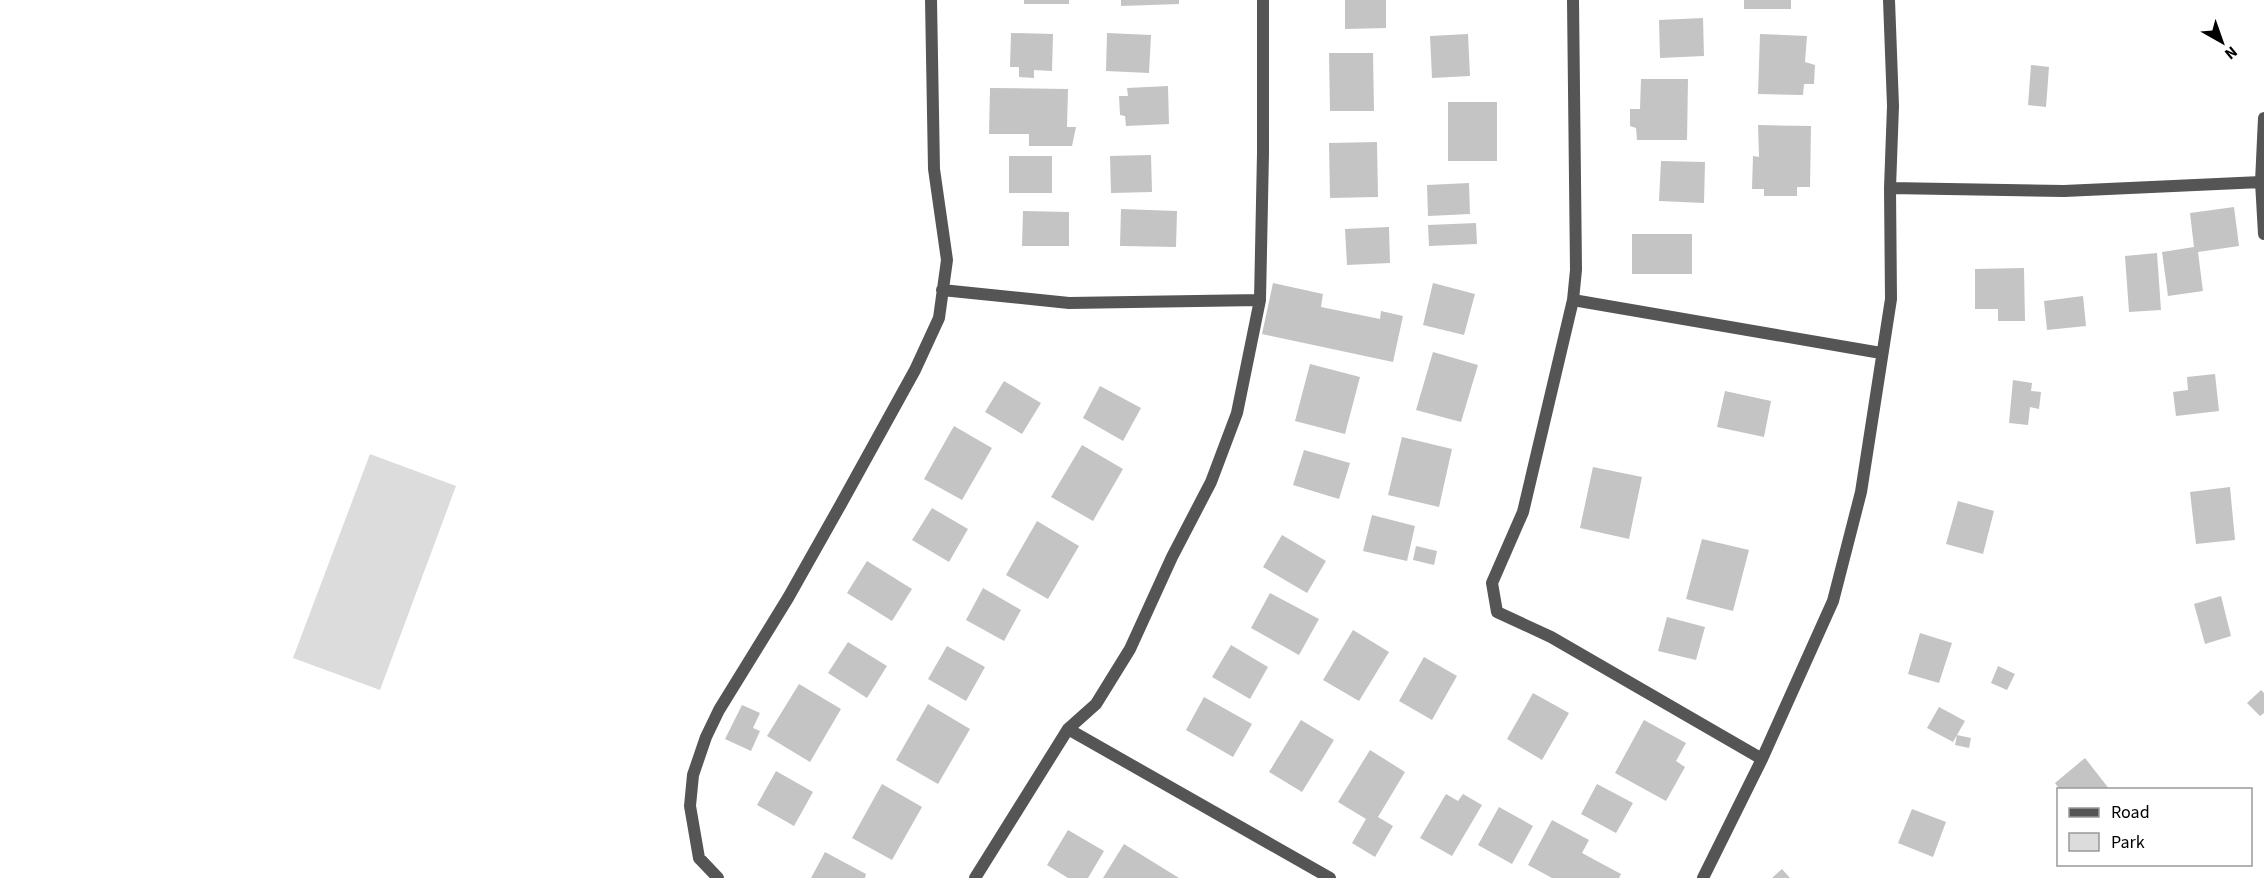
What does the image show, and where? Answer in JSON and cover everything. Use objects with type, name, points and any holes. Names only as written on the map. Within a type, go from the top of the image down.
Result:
[{"type":"street","points":[[718,878],[699,858],[690,806],[693,776],[706,737],[719,710],[788,598],[841,504],[915,370],[939,318],[947,260],[934,169],[931,0]]},
{"type":"street","points":[[975,878],[1068,729],[1096,704],[1130,649],[1172,557],[1211,482],[1237,413],[1260,300],[1263,0]]},
{"type":"street","points":[[1573,0],[1576,270],[1573,300],[1523,512],[1492,583],[1497,612],[1551,637],[1762,759]]},
{"type":"street","points":[[1703,878],[1762,759],[1833,601],[1861,492],[1881,353],[1892,299],[1890,188],[1893,106],[1889,0]]},
{"type":"street","points":[[2264,118],[2260,182],[2264,234]]},
{"type":"street","points":[[1890,188],[2064,191],[2260,182]]},
{"type":"street","points":[[942,290],[1069,303],[1260,300]]},
{"type":"street","points":[[1573,300],[1881,353]]},
{"type":"street","points":[[1068,729],[1330,878]]},
{"type":"green space","points":[[370,454],[456,486],[380,690],[293,658]]},
{"type":"building","points":[[1024,0],[1069,0],[1069,4],[1024,4]]},
{"type":"building","points":[[1121,0],[1179,0],[1179,4],[1121,6]]},
{"type":"building","points":[[1345,0],[1386,0],[1386,28],[1345,29]]},
{"type":"building","points":[[1744,0],[1791,0],[1791,9],[1744,9]]},
{"type":"building","points":[[1703,18],[1704,56],[1660,58],[1659,20]]},
{"type":"building","points":[[1011,33],[1053,34],[1052,71],[1034,70],[1034,78],[1019,77],[1019,67],[1010,67]]},
{"type":"building","points":[[1107,33],[1151,35],[1149,73],[1106,71]]},
{"type":"building","points":[[1468,34],[1470,76],[1432,78],[1430,36]]},
{"type":"building","points":[[1760,34],[1807,36],[1805,62],[1815,65],[1814,84],[1804,84],[1803,95],[1758,94]]},
{"type":"building","points":[[1329,53],[1373,53],[1374,111],[1330,111]]},
{"type":"building","points":[[2031,65],[2049,67],[2046,107],[2028,105]]},
{"type":"building","points":[[1641,79],[1688,79],[1687,140],[1637,140],[1636,128],[1630,126],[1630,109],[1640,109]]},
{"type":"building","points":[[1168,86],[1169,124],[1126,126],[1125,116],[1120,115],[1119,96],[1128,96],[1127,88]]},
{"type":"building","points":[[990,88],[1068,89],[1067,127],[1076,127],[1072,146],[1029,146],[1029,134],[989,134]]},
{"type":"building","points":[[1448,102],[1497,102],[1497,161],[1448,161]]},
{"type":"building","points":[[1758,125],[1811,126],[1810,187],[1797,187],[1797,196],[1764,196],[1764,189],[1752,189],[1753,156],[1759,157]]},
{"type":"building","points":[[1377,142],[1378,197],[1330,198],[1329,143]]},
{"type":"building","points":[[1151,155],[1152,192],[1111,193],[1110,156]]},
{"type":"building","points":[[1009,156],[1052,156],[1052,193],[1009,193]]},
{"type":"building","points":[[1661,161],[1705,162],[1704,203],[1659,201]]},
{"type":"building","points":[[1469,183],[1470,214],[1428,216],[1427,185]]},
{"type":"building","points":[[2234,207],[2239,246],[2198,252],[2203,291],[2168,296],[2162,252],[2194,247],[2190,213]]},
{"type":"building","points":[[1121,209],[1177,211],[1176,247],[1120,246]]},
{"type":"building","points":[[1023,211],[1069,212],[1069,246],[1022,246]]},
{"type":"building","points":[[1476,223],[1477,244],[1429,246],[1428,225]]},
{"type":"building","points":[[1389,227],[1390,263],[1347,265],[1345,229]]},
{"type":"building","points":[[1632,234],[1692,234],[1692,274],[1632,274]]},
{"type":"building","points":[[2157,253],[2161,310],[2129,312],[2125,256]]},
{"type":"building","points":[[2024,268],[2025,321],[1998,321],[1998,309],[1975,309],[1975,269]]},
{"type":"building","points":[[1273,283],[1323,294],[1321,307],[1380,319],[1381,311],[1403,316],[1393,362],[1262,334]]},
{"type":"building","points":[[1433,283],[1475,294],[1464,335],[1423,325]]},
{"type":"building","points":[[2083,296],[2086,326],[2047,330],[2044,301]]},
{"type":"building","points":[[1433,352],[1478,365],[1461,422],[1416,410]]},
{"type":"building","points":[[1310,364],[1360,377],[1345,434],[1295,421]]},
{"type":"building","points":[[2215,374],[2219,411],[2176,416],[2173,392],[2188,390],[2187,377]]},
{"type":"building","points":[[2013,380],[2032,383],[2031,391],[2041,392],[2039,409],[2030,407],[2028,425],[2009,423]]},
{"type":"building","points":[[1004,381],[1041,403],[1022,434],[985,412]]},
{"type":"building","points":[[1100,386],[1141,408],[1123,441],[1083,418]]},
{"type":"building","points":[[1725,391],[1771,401],[1764,437],[1717,427]]},
{"type":"building","points":[[954,426],[992,448],[962,500],[924,479]]},
{"type":"building","points":[[1402,437],[1452,449],[1439,507],[1388,495]]},
{"type":"building","points":[[1082,445],[1123,469],[1093,521],[1051,497]]},
{"type":"building","points":[[1304,450],[1350,463],[1339,499],[1293,485]]},
{"type":"building","points":[[1593,467],[1642,477],[1629,539],[1580,528]]},
{"type":"building","points":[[2230,487],[2235,540],[2196,544],[2190,492]]},
{"type":"building","points":[[1958,501],[1994,511],[1983,554],[1946,544]]},
{"type":"building","points":[[932,508],[968,529],[949,562],[912,540]]},
{"type":"building","points":[[1372,515],[1415,526],[1407,561],[1363,551]]},
{"type":"building","points":[[1037,521],[1079,546],[1048,599],[1006,575]]},
{"type":"building","points":[[1282,535],[1326,561],[1307,593],[1263,567]]},
{"type":"building","points":[[1702,539],[1749,550],[1733,611],[1686,599]]},
{"type":"building","points":[[1416,546],[1437,551],[1434,565],[1413,560]]},
{"type":"building","points":[[867,561],[912,589],[892,621],[847,593]]},
{"type":"building","points":[[983,588],[1021,610],[1004,641],[966,620]]},
{"type":"building","points":[[1270,593],[1319,619],[1299,655],[1251,628]]},
{"type":"building","points":[[2221,596],[2231,636],[2205,644],[2194,604]]},
{"type":"building","points":[[1667,617],[1705,627],[1696,660],[1658,651]]},
{"type":"building","points":[[1353,630],[1389,652],[1359,701],[1323,680]]},
{"type":"building","points":[[1920,633],[1952,643],[1939,683],[1908,674]]},
{"type":"building","points":[[848,642],[887,666],[867,698],[828,673]]},
{"type":"building","points":[[1231,645],[1268,667],[1250,699],[1212,677]]},
{"type":"building","points":[[947,646],[985,667],[966,701],[928,679]]},
{"type":"building","points":[[1424,657],[1457,676],[1432,720],[1399,701]]},
{"type":"building","points":[[1998,666],[2015,674],[2007,690],[1991,683]]},
{"type":"building","points":[[799,684],[841,709],[810,762],[767,736]]},
{"type":"building","points":[[2261,690],[2264,693],[2264,713],[2260,716],[2247,703]]},
{"type":"building","points":[[1533,693],[1569,713],[1542,760],[1507,739]]},
{"type":"building","points":[[1204,697],[1252,724],[1233,757],[1186,730]]},
{"type":"building","points":[[928,704],[970,729],[938,784],[896,760]]},
{"type":"building","points":[[742,705],[760,713],[753,728],[760,731],[751,751],[725,739]]},
{"type":"building","points":[[1939,707],[1965,721],[1953,742],[1927,728]]},
{"type":"building","points":[[1301,720],[1334,740],[1302,792],[1269,772]]},
{"type":"building","points":[[1644,720],[1686,743],[1676,761],[1685,767],[1666,801],[1615,773]]},
{"type":"building","points":[[1957,735],[1971,738],[1969,748],[1955,745]]},
{"type":"building","points":[[1370,750],[1405,772],[1378,817],[1393,826],[1375,857],[1352,843],[1366,819],[1338,802]]},
{"type":"building","points":[[2085,758],[2108,788],[2059,788],[2055,783]]},
{"type":"building","points":[[776,771],[813,792],[794,826],[757,805]]},
{"type":"building","points":[[882,784],[922,807],[892,860],[852,838]]},
{"type":"building","points":[[1597,784],[1633,803],[1616,833],[1581,814]]},
{"type":"building","points":[[1446,794],[1458,801],[1463,794],[1482,805],[1452,856],[1420,838]]},
{"type":"building","points":[[1499,807],[1533,826],[1512,864],[1478,845]]},
{"type":"building","points":[[1912,809],[1946,822],[1933,857],[1898,843]]},
{"type":"building","points":[[1552,820],[1589,840],[1582,853],[1621,874],[1619,878],[1552,878],[1528,865]]},
{"type":"building","points":[[1068,830],[1104,851],[1088,878],[1068,878],[1047,865]]},
{"type":"building","points":[[1124,844],[1179,878],[1103,878]]},
{"type":"building","points":[[825,852],[866,874],[865,878],[811,878]]},
{"type":"building","points":[[1782,869],[1790,878],[1772,878]]}]
